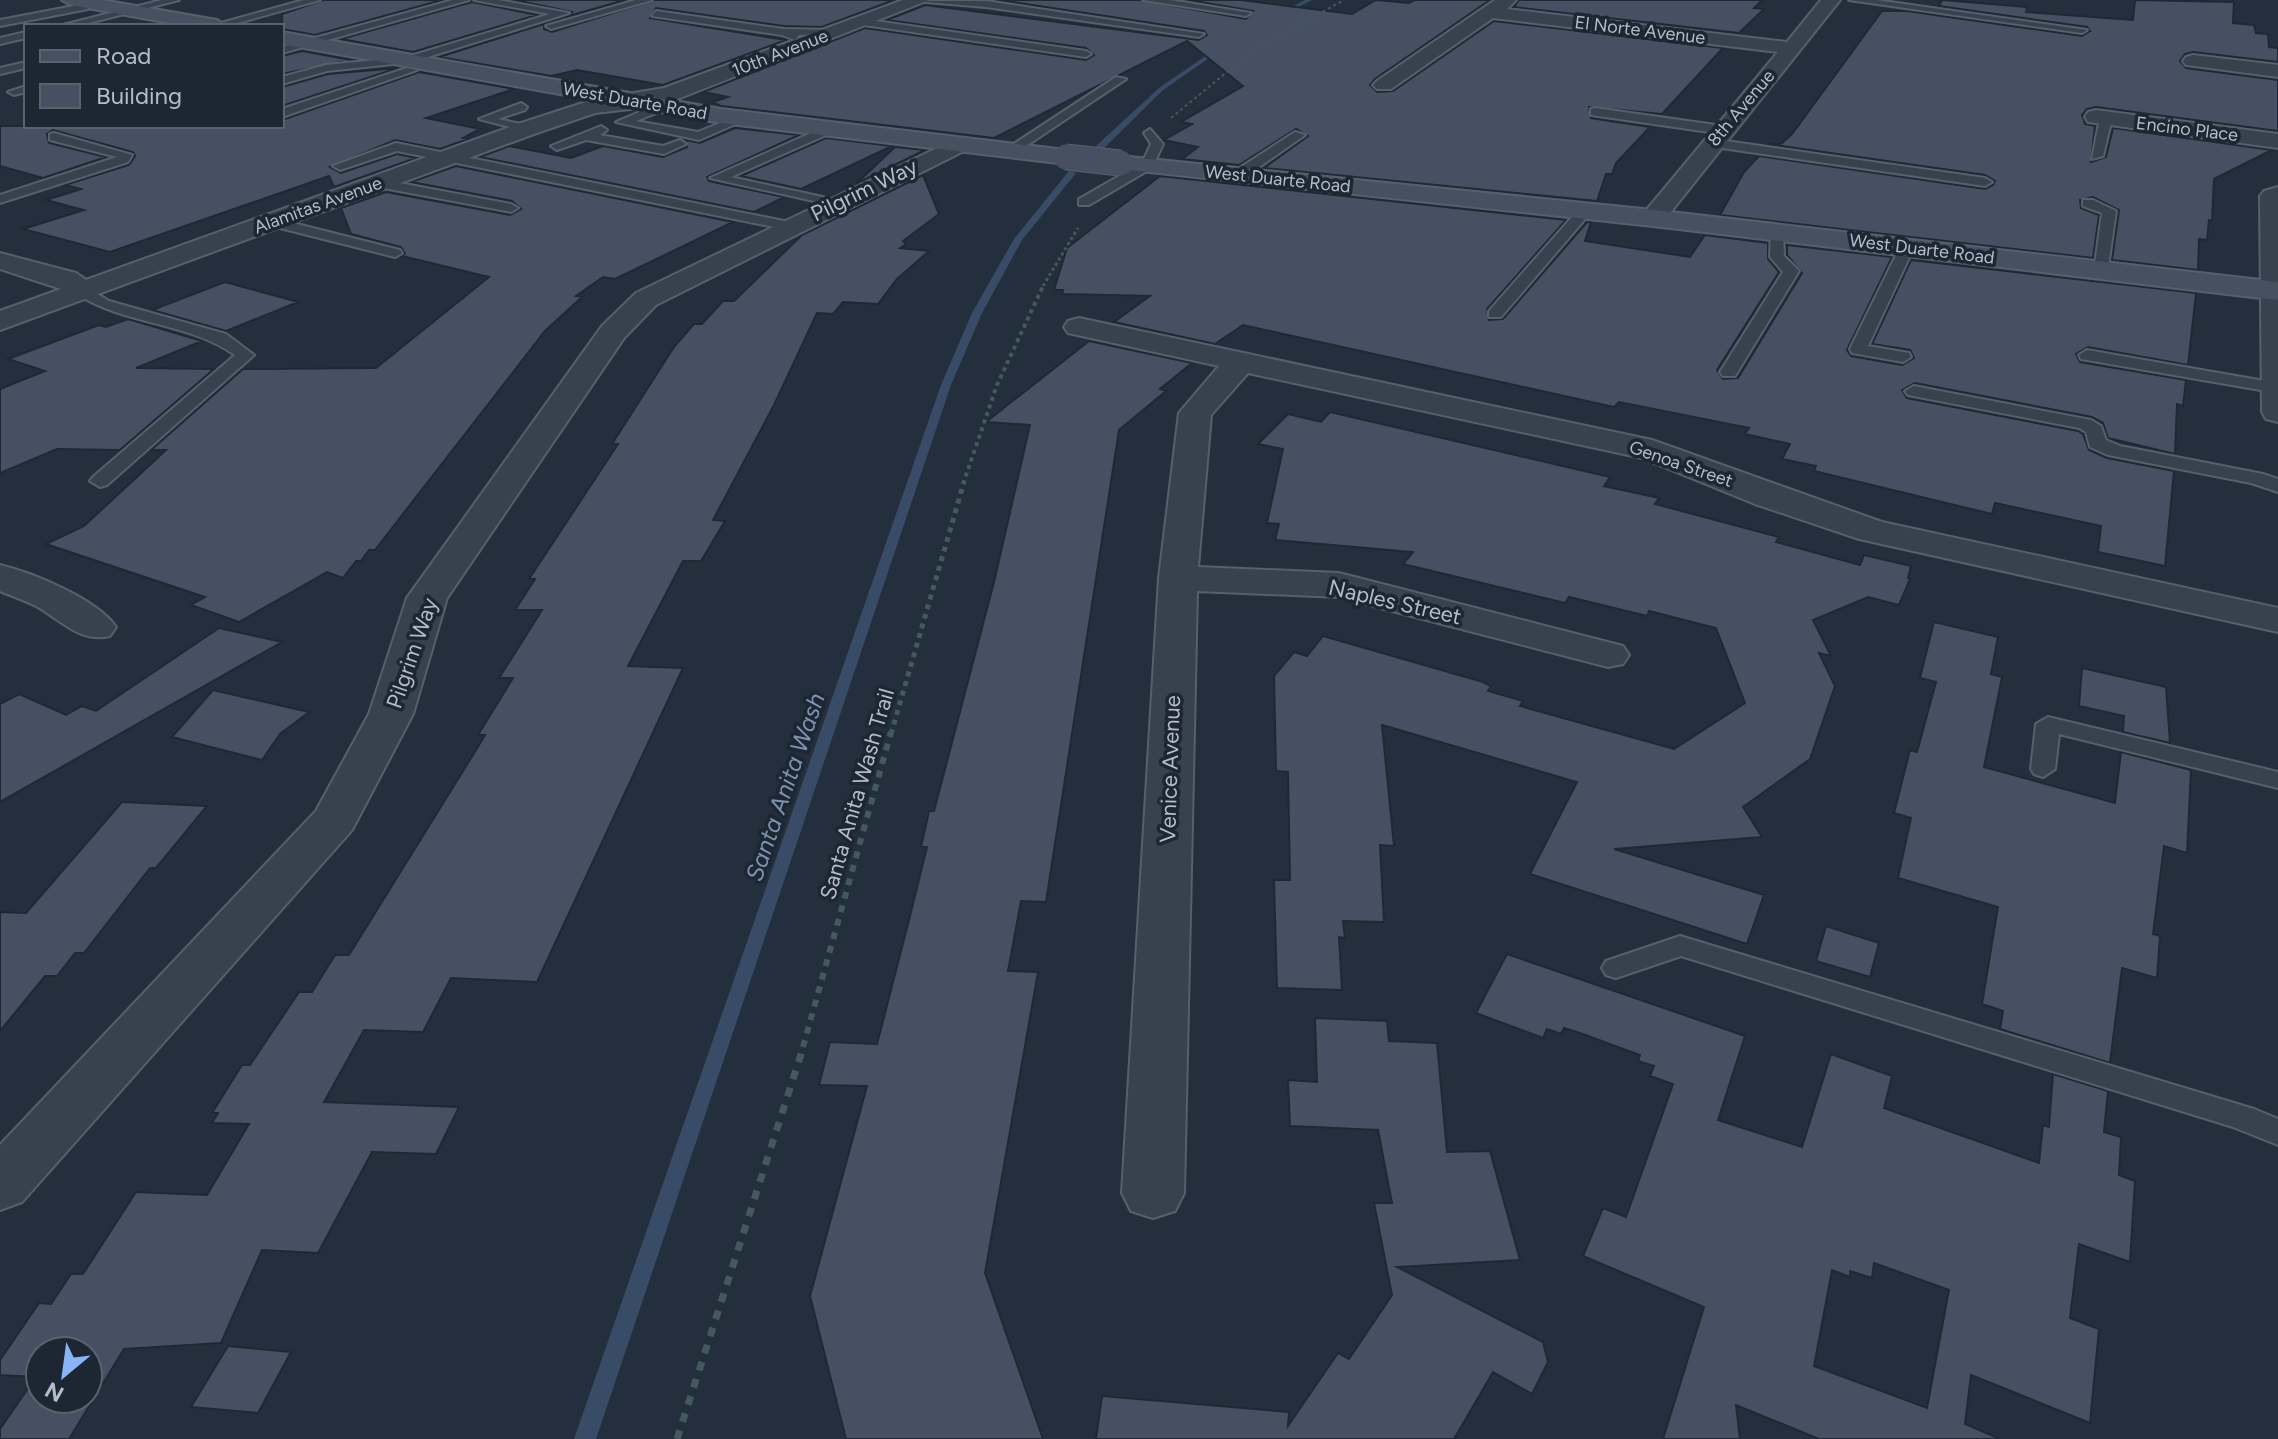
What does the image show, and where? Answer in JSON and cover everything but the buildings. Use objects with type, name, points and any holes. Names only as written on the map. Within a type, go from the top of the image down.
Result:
[{"type":"main road","points":[[71,0],[185,23],[215,22]]},
{"type":"main road","name":"West Duarte Road","points":[[284,38],[741,119],[1009,151],[1653,218],[2276,290]]},
{"type":"street","points":[[1384,85],[1507,0]]},
{"type":"street","name":"8th Avenue","points":[[1653,218],[1831,0]]},
{"type":"street","name":"10th Avenue","points":[[651,104],[832,33],[860,12],[913,3]]},
{"type":"street","name":"El Norte Avenue","points":[[1489,12],[1790,48]]},
{"type":"street","points":[[2193,61],[2278,71]]},
{"type":"street","name":"Alamitas Avenue","points":[[0,321],[448,157],[524,118],[553,120],[592,107],[651,104]]},
{"type":"street","name":"Encino Place","points":[[2101,118],[2278,141]]},
{"type":"street","name":"Pilgrim Way","points":[[0,1185],[335,819],[391,714],[427,598],[613,332],[646,299],[958,145]]},
{"type":"street","points":[[2277,400],[2273,196],[2278,194]]},
{"type":"street","points":[[0,261],[66,279],[82,291]]},
{"type":"street","name":"Genoa Street","points":[[1079,327],[1652,450],[1768,496],[1872,531],[2278,620]]},
{"type":"street","name":"Venice Avenue","points":[[1153,1193],[1178,578],[1195,413],[1240,362]]},
{"type":"street","points":[[0,577],[48,597],[96,627]]},
{"type":"street","name":"Naples Street","points":[[1178,578],[1339,585],[1608,655]]},
{"type":"lane","points":[[72,24],[174,0]]},
{"type":"lane","points":[[215,22],[315,0]]},
{"type":"lane","points":[[284,49],[464,0]]},
{"type":"lane","points":[[284,112],[564,13],[486,0]]},
{"type":"lane","points":[[540,9],[572,0]]},
{"type":"lane","points":[[284,80],[326,68],[419,62],[647,0]]},
{"type":"lane","points":[[1148,0],[1246,13]]},
{"type":"lane","points":[[1854,0],[2082,30]]},
{"type":"lane","points":[[913,3],[986,4],[1199,34]]},
{"type":"lane","points":[[0,23],[95,4]]},
{"type":"lane","points":[[860,12],[1086,54]]},
{"type":"lane","points":[[0,14],[23,19]]},
{"type":"lane","points":[[656,14],[784,32],[832,33]]},
{"type":"lane","points":[[784,32],[810,41]]},
{"type":"lane","points":[[0,41],[24,35]]},
{"type":"lane","points":[[326,68],[332,61],[354,52]]},
{"type":"lane","points":[[0,71],[24,65]]},
{"type":"lane","points":[[1009,151],[1120,79]]},
{"type":"lane","points":[[557,146],[622,122],[651,104]]},
{"type":"lane","points":[[1583,124],[1599,109],[1718,136],[1985,182]]},
{"type":"lane","points":[[2097,156],[2101,118]]},
{"type":"lane","points":[[664,150],[741,119]]},
{"type":"lane","points":[[553,120],[680,144]]},
{"type":"lane","points":[[622,122],[699,136]]},
{"type":"lane","points":[[829,129],[717,178],[836,204]]},
{"type":"lane","points":[[1084,202],[1147,165],[1157,144],[1150,133]]},
{"type":"lane","points":[[1240,174],[1299,135]]},
{"type":"lane","points":[[586,136],[675,154],[650,164]]},
{"type":"lane","points":[[0,199],[123,159],[126,155],[54,137]]},
{"type":"lane","points":[[340,166],[392,147],[789,226]]},
{"type":"lane","points":[[378,183],[511,208]]},
{"type":"lane","points":[[2088,203],[2109,211],[2102,271]]},
{"type":"lane","points":[[1495,314],[1585,211]]},
{"type":"lane","points":[[273,222],[395,253]]},
{"type":"lane","points":[[1729,372],[1791,271],[1777,257],[1776,232]]},
{"type":"lane","points":[[1903,357],[1858,349],[1907,247]]},
{"type":"lane","points":[[82,291],[103,304],[220,337],[246,355],[100,481]]},
{"type":"lane","points":[[2087,355],[2277,400]]},
{"type":"lane","points":[[1914,391],[2085,424],[2095,430],[2097,443],[2103,447],[2256,478],[2278,486]]},
{"type":"lane","points":[[2043,769],[2048,724],[2278,780]]},
{"type":"lane","points":[[1616,968],[1680,946],[2243,1118],[2278,1132]]},
{"type":"path","points":[[1150,133],[1160,130],[1196,94],[1255,49],[1344,0]]},
{"type":"path","name":"Santa Anita Wash Trail","points":[[677,1439],[786,1109],[949,525],[997,385],[1044,284],[1087,210],[1084,202]]},
{"type":"waterway","name":"Santa Anita Wash","points":[[1279,15],[1309,0]]},
{"type":"waterway","name":"Santa Anita Wash","points":[[1099,148],[1161,89],[1222,47]]},
{"type":"waterway","name":"Santa Anita Wash","points":[[585,1439],[946,385],[977,313],[1018,239],[1072,173]]}]
